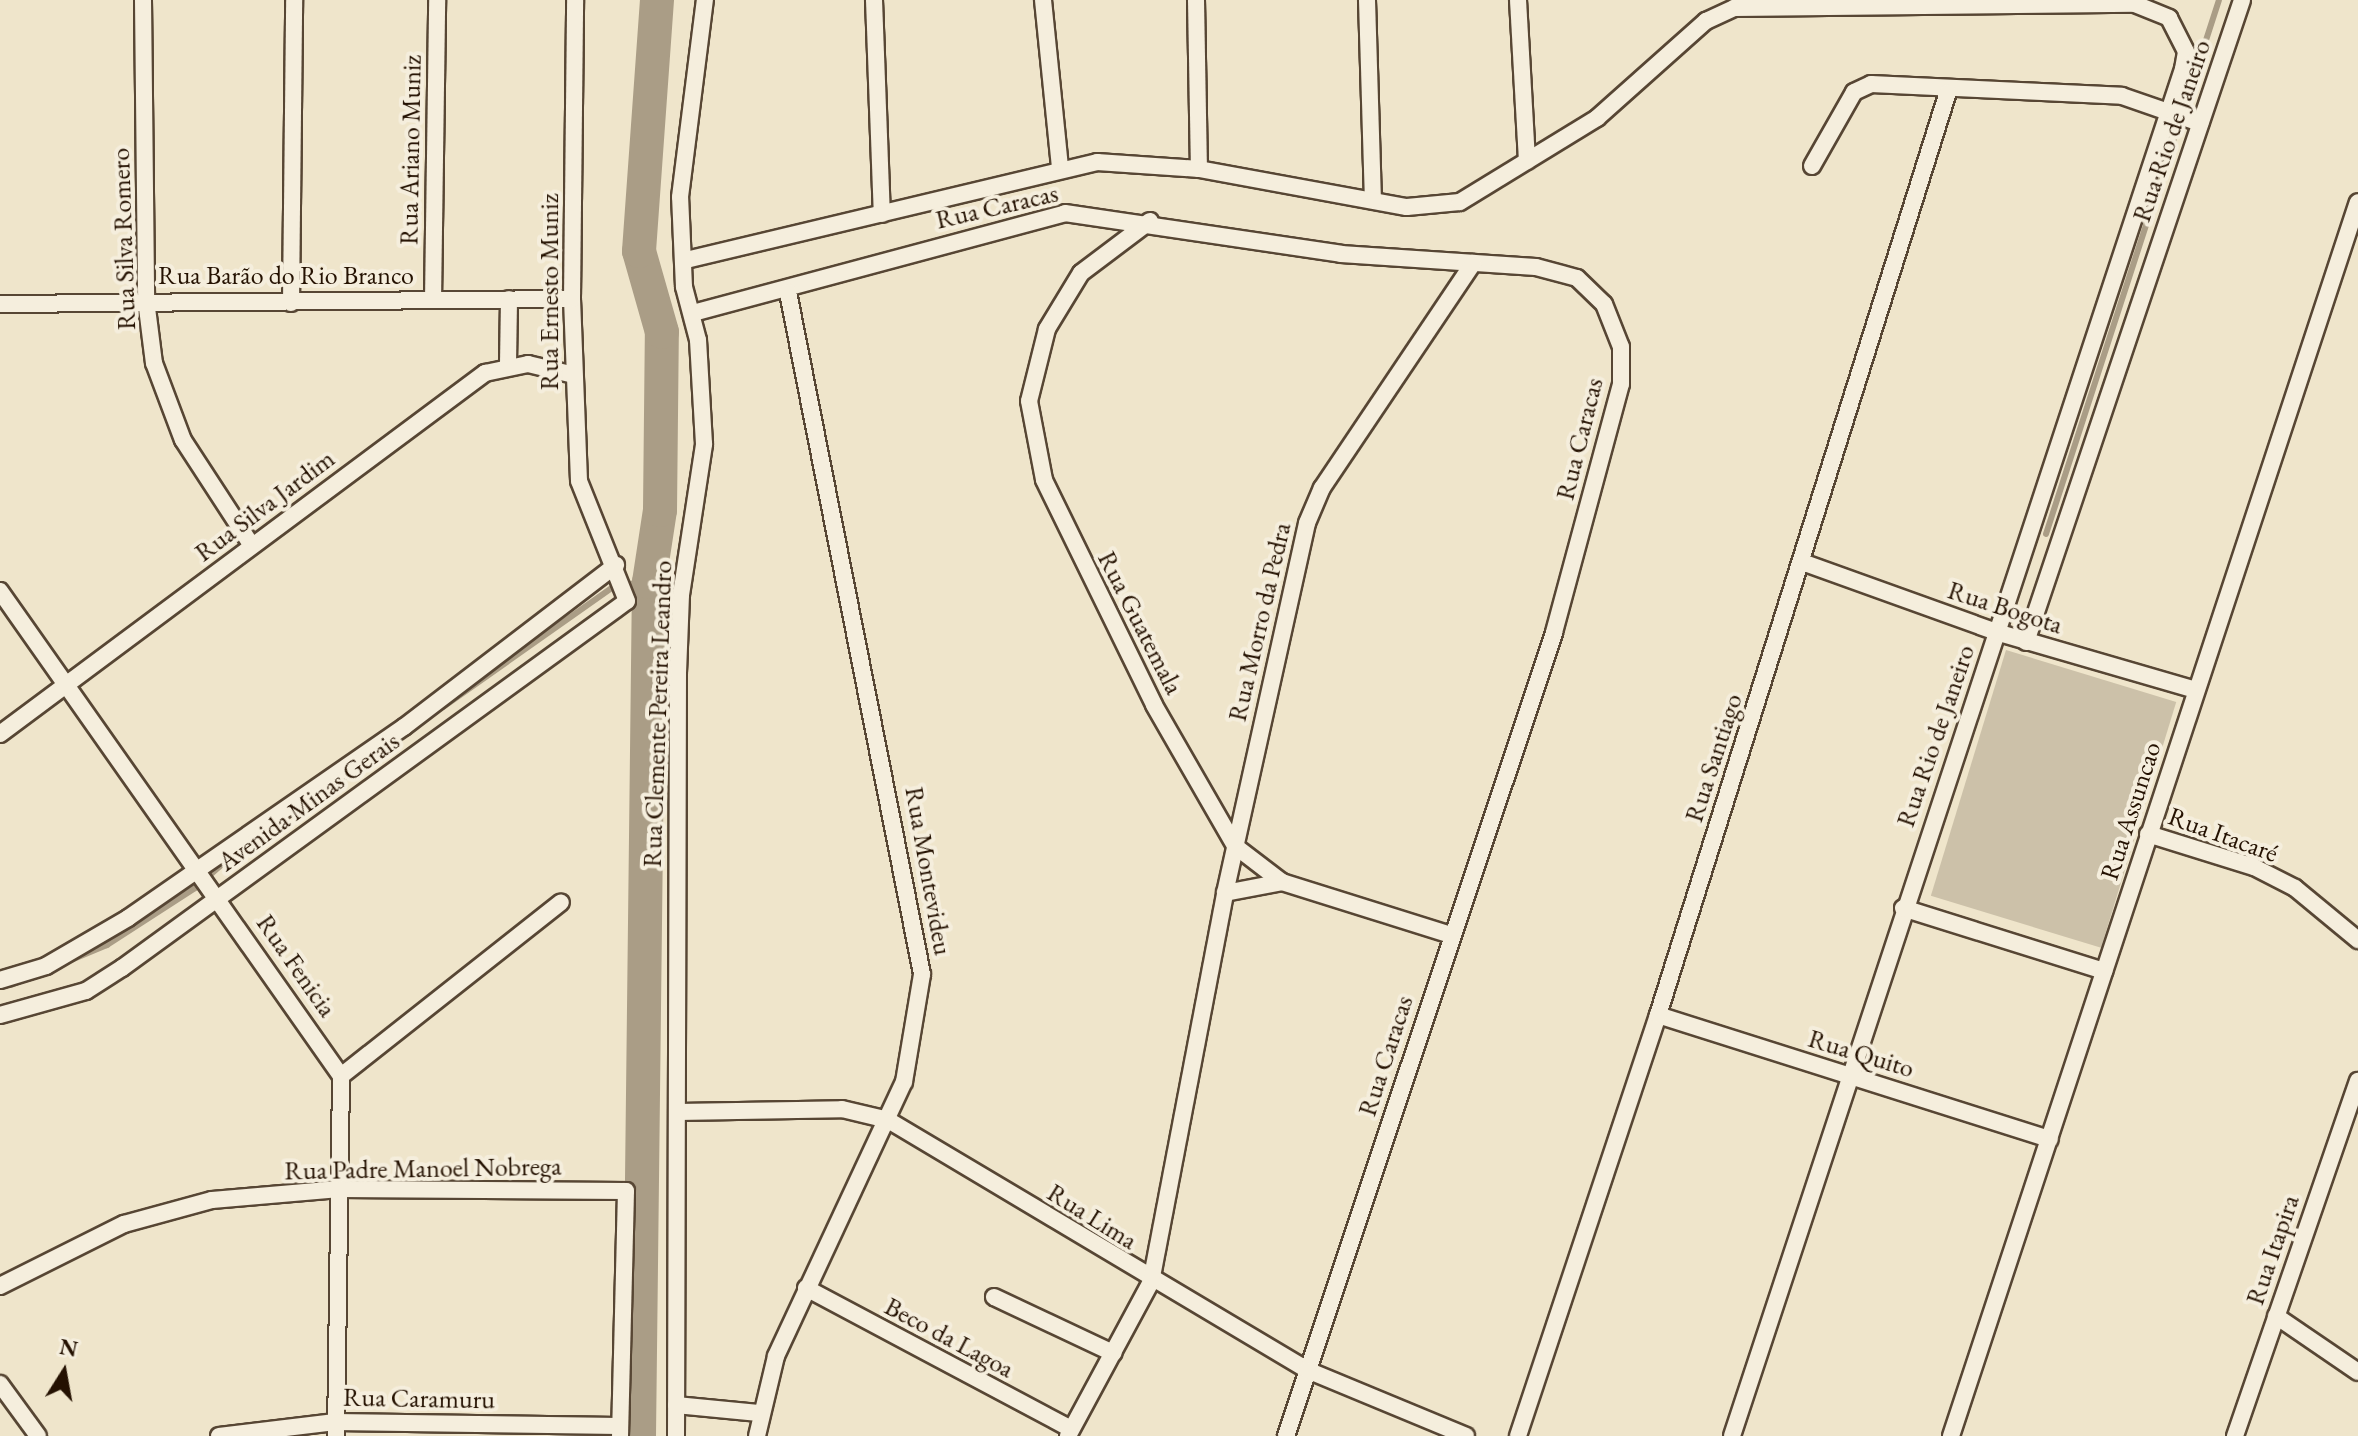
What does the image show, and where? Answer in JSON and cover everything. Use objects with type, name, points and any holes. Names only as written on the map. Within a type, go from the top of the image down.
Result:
[{"type":"street","name":"Rua Silva Romero","points":[[143,0],[146,300],[165,403],[252,546]]},
{"type":"street","points":[[291,303],[294,0]]},
{"type":"street","name":"Rua Ariano Muniz","points":[[433,300],[437,0]]},
{"type":"street","name":"Rua Ernesto Muniz","points":[[575,0],[572,299],[579,481],[628,596]]},
{"type":"street","name":"Rua Clemente Pereira Leandro","points":[[676,1436],[678,673],[681,595],[704,444],[693,313],[684,287],[686,260],[680,197],[705,0]]},
{"type":"street","points":[[874,0],[882,214]]},
{"type":"street","points":[[1043,0],[1060,168]]},
{"type":"street","points":[[1196,0],[1199,169]]},
{"type":"street","points":[[1367,0],[1373,200]]},
{"type":"street","points":[[1518,0],[1527,161]]},
{"type":"street","name":"Rua Rio de Janeiro","points":[[2026,642],[2197,122],[2242,0]]},
{"type":"street","points":[[686,260],[1060,168],[1124,161],[1199,169],[1407,207],[1460,202],[1597,118],[1706,21],[1733,4],[2069,3]]},
{"type":"street","name":"Rua Rio de Janeiro","points":[[1732,1436],[1903,908],[2170,111],[2186,52],[2180,31],[2155,11],[2135,4],[2069,3]]},
{"type":"street","points":[[1812,166],[1861,86],[1948,92],[2122,96],[2197,122]]},
{"type":"street","name":"Rua Santiago","points":[[1518,1436],[1658,1015],[1948,92]]},
{"type":"street","name":"Rua Assuncao","points":[[1951,1436],[2358,202]]},
{"type":"street","name":"Rua Caracas","points":[[693,313],[788,292],[1045,215],[1150,221],[1341,254],[1536,267],[1577,278],[1604,304],[1623,363],[1554,633],[1286,1436]]},
{"type":"street","name":"Rua Guatemala","points":[[1150,221],[1109,247],[1064,293],[1035,364],[1031,429],[1044,480],[1088,575],[1235,846],[1282,882],[1451,935]]},
{"type":"street","name":"Rua Morro da Pedra","points":[[1070,1433],[1151,1282],[1225,893],[1307,523],[1322,488],[1473,263]]},
{"type":"street","name":"Rua Montevideu","points":[[757,1436],[759,1413],[806,1288],[888,1120],[915,1046],[920,945],[788,292]]},
{"type":"street","points":[[509,299],[508,364],[574,375]]},
{"type":"street","name":"Rua Barão do Rio Branco","points":[[0,304],[146,300],[291,303],[572,299]]},
{"type":"street","name":"Rua Silva Jardim","points":[[0,734],[464,387],[508,364]]},
{"type":"street","name":"Rua Bogota","points":[[1802,562],[2026,642],[2196,690]]},
{"type":"street","name":"Avenida Minas Gerais","points":[[0,980],[85,946],[201,873],[619,570]]},
{"type":"street","name":"Rua Fenicia","points":[[0,591],[217,895],[341,1076]]},
{"type":"street","name":"Avenida Minas Gerais","points":[[0,1015],[86,991],[628,596]]},
{"type":"street","name":"Rua Itacaré","points":[[2148,834],[2268,874],[2358,940]]},
{"type":"street","points":[[1225,893],[1282,882]]},
{"type":"street","points":[[336,1429],[341,1076],[561,902]]},
{"type":"street","points":[[1903,908],[2104,971]]},
{"type":"street","name":"Rua Quito","points":[[1658,1015],[2050,1139]]},
{"type":"street","name":"Rua Itapira","points":[[2235,1436],[2358,1081]]},
{"type":"street","name":"Rua Lima","points":[[678,1112],[842,1109],[888,1120],[1151,1282],[1307,1370],[1466,1436]]},
{"type":"street","name":"Rua Padre Manoel Nobrega","points":[[0,1286],[124,1224],[212,1200],[340,1189],[626,1191],[620,1431]]},
{"type":"street","name":"Beco da Lagoa","points":[[806,1288],[1070,1433]]},
{"type":"street","points":[[994,1297],[1113,1353]]},
{"type":"street","points":[[2276,1316],[2358,1372]]},
{"type":"street","points":[[0,1384],[38,1436]]},
{"type":"street","points":[[676,1405],[759,1413]]},
{"type":"street","name":"Rua Caramuru","points":[[219,1436],[336,1429],[620,1431]]},
{"type":"shaded area","points":[[2006,650],[2176,702],[2101,948],[1931,896]]},
{"type":"waterway","points":[[639,1436],[649,582],[660,510],[662,332],[639,251],[657,0]]},
{"type":"waterway","points":[[2046,534],[2219,0]]},
{"type":"waterway","points":[[443,707],[616,585],[649,582]]},
{"type":"waterway","points":[[11,985],[107,945],[195,888],[234,854]]}]
